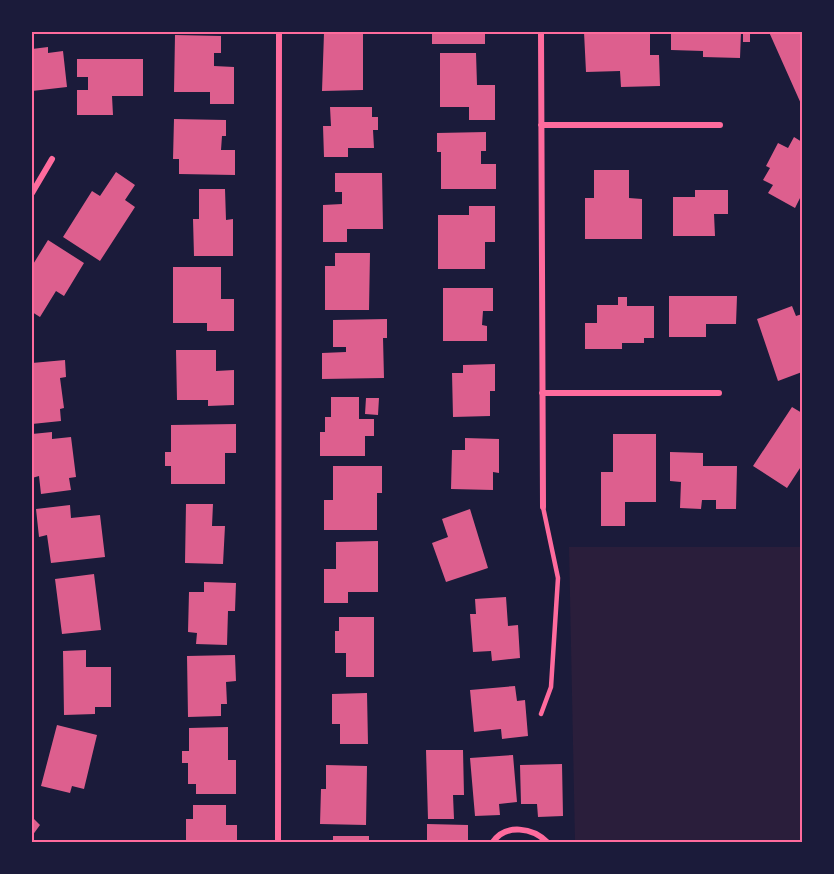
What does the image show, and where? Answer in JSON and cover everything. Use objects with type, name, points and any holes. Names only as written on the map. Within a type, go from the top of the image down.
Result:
[{"type":"street","points":[[278,843],[279,32]]},
{"type":"street","points":[[541,32],[543,507]]},
{"type":"street","points":[[541,125],[720,125]]},
{"type":"street","points":[[32,194],[52,159]]},
{"type":"street","points":[[542,393],[719,393]]},
{"type":"street","points":[[493,843],[509,831],[526,829],[540,835],[547,843]]},
{"type":"lane","points":[[541,714],[551,687],[558,578],[543,507]]},
{"type":"shaded area","points":[[569,547],[802,547],[802,842],[575,842]]},
{"type":"building","points":[[432,32],[485,32],[485,44],[432,44]]},
{"type":"building","points":[[584,32],[650,32],[650,55],[659,55],[660,86],[621,87],[620,71],[586,72]]},
{"type":"building","points":[[671,32],[741,32],[740,58],[703,57],[703,51],[671,50]]},
{"type":"building","points":[[743,32],[750,32],[750,42],[743,42]]},
{"type":"building","points":[[769,32],[802,32],[802,106]]},
{"type":"building","points":[[324,33],[363,33],[363,90],[322,91]]},
{"type":"building","points":[[175,35],[221,36],[221,53],[214,53],[214,66],[234,67],[234,104],[210,104],[210,92],[174,92]]},
{"type":"building","points":[[48,47],[48,53],[63,51],[67,87],[32,91],[32,49]]},
{"type":"building","points":[[440,53],[476,53],[477,85],[495,85],[495,120],[469,120],[469,107],[440,107]]},
{"type":"building","points":[[77,59],[143,59],[143,96],[112,96],[113,115],[77,115],[77,90],[88,90],[88,77],[77,77]]},
{"type":"building","points":[[330,107],[372,107],[372,117],[378,117],[378,130],[373,130],[374,148],[348,148],[348,157],[324,157],[323,126],[331,126]]},
{"type":"building","points":[[174,119],[226,120],[226,136],[222,136],[221,150],[235,150],[235,175],[179,174],[179,159],[173,159]]},
{"type":"building","points":[[486,132],[486,151],[481,151],[481,164],[496,164],[496,189],[441,189],[441,152],[437,152],[437,133]]},
{"type":"building","points":[[794,137],[802,142],[802,194],[795,208],[768,193],[773,185],[763,180],[770,168],[766,166],[778,143],[788,148]]},
{"type":"building","points":[[594,170],[629,170],[629,198],[642,199],[642,239],[585,239],[585,198],[594,198]]},
{"type":"building","points":[[116,172],[135,185],[125,200],[135,207],[100,261],[63,237],[92,191],[100,196]]},
{"type":"building","points":[[335,173],[382,173],[383,229],[347,229],[347,242],[323,242],[323,205],[342,204],[342,192],[335,192]]},
{"type":"building","points":[[199,189],[225,189],[226,220],[233,219],[233,256],[194,256],[193,219],[199,219]]},
{"type":"building","points":[[695,190],[728,190],[728,214],[714,214],[715,236],[673,236],[673,197],[695,197]]},
{"type":"building","points":[[469,206],[495,206],[495,242],[485,242],[485,269],[438,269],[438,215],[469,215]]},
{"type":"building","points":[[48,240],[84,263],[64,296],[56,291],[40,317],[32,312],[34,277],[32,266]]},
{"type":"building","points":[[335,253],[370,253],[369,310],[325,310],[325,266],[335,266]]},
{"type":"building","points":[[173,267],[221,267],[221,299],[234,299],[234,331],[207,331],[207,323],[173,323]]},
{"type":"building","points":[[443,288],[493,288],[493,311],[483,311],[482,325],[487,326],[487,341],[443,341]]},
{"type":"building","points":[[669,296],[737,296],[736,324],[706,324],[706,337],[669,337]]},
{"type":"building","points":[[618,297],[627,297],[627,306],[654,306],[654,338],[644,338],[644,343],[622,343],[622,349],[585,349],[585,323],[597,323],[597,305],[618,305]]},
{"type":"building","points":[[792,306],[796,316],[802,314],[802,372],[778,381],[757,319]]},
{"type":"building","points":[[387,319],[387,338],[383,338],[384,378],[322,379],[322,353],[346,352],[346,347],[333,347],[333,320]]},
{"type":"building","points":[[176,350],[216,350],[216,371],[234,370],[234,405],[208,406],[208,400],[177,400]]},
{"type":"building","points":[[65,360],[66,377],[60,378],[64,408],[60,409],[61,421],[32,424],[32,363]]},
{"type":"building","points":[[495,364],[495,391],[490,391],[490,416],[453,417],[452,373],[463,373],[463,365]]},
{"type":"building","points":[[331,397],[359,397],[359,419],[374,419],[374,436],[365,436],[365,456],[320,456],[320,432],[325,432],[325,417],[331,417]]},
{"type":"building","points":[[366,398],[379,398],[378,415],[365,414]]},
{"type":"building","points":[[792,407],[802,413],[802,465],[787,488],[753,466]]},
{"type":"building","points":[[236,424],[236,453],[225,453],[225,484],[171,484],[171,466],[165,466],[165,452],[171,452],[171,425]]},
{"type":"building","points":[[52,432],[52,439],[71,437],[76,477],[69,478],[71,490],[41,494],[39,476],[32,478],[32,434]]},
{"type":"building","points":[[613,434],[656,434],[656,502],[625,502],[625,526],[601,526],[601,472],[613,472]]},
{"type":"building","points":[[465,438],[499,439],[499,473],[493,472],[493,490],[451,489],[452,450],[465,450]]},
{"type":"building","points":[[670,452],[703,453],[703,466],[737,466],[736,509],[716,509],[716,500],[702,500],[701,509],[680,508],[681,482],[670,481]]},
{"type":"building","points":[[333,466],[382,466],[382,493],[377,493],[377,530],[324,530],[324,500],[333,500]]},
{"type":"building","points":[[186,504],[213,504],[212,526],[225,526],[223,564],[185,563]]},
{"type":"building","points":[[70,505],[71,518],[100,515],[105,557],[51,563],[47,535],[39,537],[36,509]]},
{"type":"building","points":[[470,509],[488,568],[446,582],[432,543],[448,537],[442,519]]},
{"type":"building","points":[[378,541],[378,592],[348,592],[348,603],[324,603],[324,569],[336,569],[336,542]]},
{"type":"building","points":[[94,574],[101,630],[62,634],[55,579]]},
{"type":"building","points":[[204,582],[236,583],[235,611],[228,611],[227,645],[196,644],[197,633],[188,632],[189,592],[204,592]]},
{"type":"building","points":[[506,597],[508,626],[518,625],[520,658],[492,661],[491,651],[473,652],[470,614],[476,614],[475,599]]},
{"type":"building","points":[[339,617],[374,617],[374,677],[346,677],[346,653],[335,653],[335,631],[339,631]]},
{"type":"building","points":[[86,650],[86,667],[111,667],[111,707],[95,707],[95,714],[64,715],[63,651]]},
{"type":"building","points":[[235,655],[236,681],[226,682],[227,704],[221,704],[221,716],[188,717],[187,656]]},
{"type":"building","points":[[515,686],[517,701],[525,700],[528,736],[502,739],[501,729],[474,732],[470,690]]},
{"type":"building","points":[[367,693],[368,744],[340,744],[340,724],[332,724],[332,694]]},
{"type":"building","points":[[57,725],[97,735],[84,789],[72,786],[70,793],[41,786]]},
{"type":"building","points":[[228,727],[228,760],[236,760],[236,794],[196,794],[196,784],[188,784],[188,763],[182,763],[182,751],[189,751],[189,728]]},
{"type":"building","points":[[426,750],[463,750],[464,795],[453,795],[454,819],[428,819]]},
{"type":"building","points":[[513,755],[517,802],[499,804],[500,815],[475,816],[470,758]]},
{"type":"building","points":[[562,764],[563,816],[538,817],[537,804],[521,804],[520,765]]},
{"type":"building","points":[[326,765],[367,766],[366,825],[320,824],[321,789],[326,789]]},
{"type":"building","points":[[193,805],[226,805],[226,825],[237,825],[237,842],[186,842],[186,819],[193,819]]},
{"type":"building","points":[[32,817],[40,825],[32,836]]},
{"type":"building","points":[[427,824],[468,825],[468,842],[427,842]]},
{"type":"building","points":[[333,836],[369,836],[369,842],[333,842]]}]
